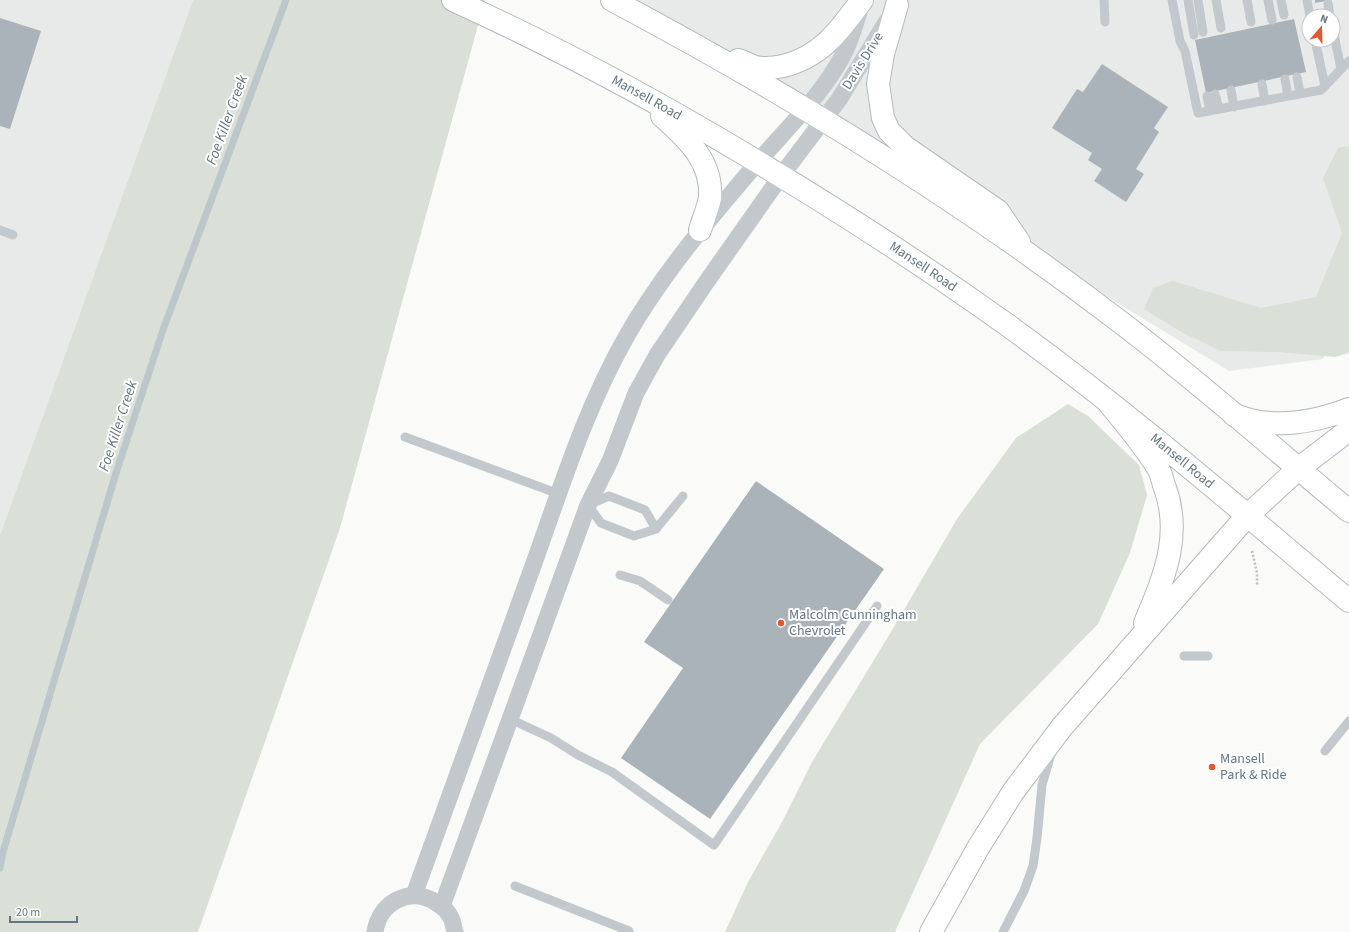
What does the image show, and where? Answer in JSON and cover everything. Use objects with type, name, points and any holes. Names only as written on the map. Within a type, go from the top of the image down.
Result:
[{"type":"main road","name":"Mansell Road","points":[[453,0],[553,47],[697,125],[871,232],[1007,325],[1148,432],[1349,601]]},
{"type":"main road","points":[[612,0],[662,26],[805,109],[912,175],[980,220],[1119,321],[1189,377],[1349,511]]},
{"type":"main road","points":[[662,26],[755,67],[767,68],[795,63],[817,51],[839,31],[863,0]]},
{"type":"main road","points":[[899,3],[883,54],[878,84],[883,118],[889,131],[905,147],[998,211],[1028,254]]},
{"type":"main road","points":[[626,86],[684,135],[698,152],[708,174],[710,198],[700,230]]},
{"type":"main road","points":[[1108,402],[1158,469],[1168,494],[1172,511],[1172,544],[1169,562],[1138,641]]},
{"type":"main road","points":[[1234,415],[1255,421],[1279,423],[1322,418],[1349,409]]},
{"type":"main road","points":[[931,932],[978,848],[1013,792],[1062,727],[1248,516],[1298,469],[1349,430]]},
{"type":"street","name":"Davis Drive","points":[[414,895],[559,494],[588,415],[604,377],[648,300],[700,230],[822,88],[846,48],[863,0]]},
{"type":"street","name":"Davis Drive","points":[[442,906],[588,505],[610,461],[636,393],[657,355],[705,284],[781,176],[847,88],[899,3]]},
{"type":"street","points":[[375,932],[376,923],[385,909],[398,899],[414,895],[428,898],[442,906],[452,919],[455,932]]},
{"type":"lane","points":[[1104,0],[1105,22]]},
{"type":"lane","points":[[1172,0],[1180,41],[1185,52],[1198,113],[1321,90],[1349,60]]},
{"type":"lane","points":[[1188,0],[1194,34]]},
{"type":"lane","points":[[1198,0],[1204,32]]},
{"type":"lane","points":[[1216,0],[1221,28]]},
{"type":"lane","points":[[1247,0],[1251,22]]},
{"type":"lane","points":[[1268,0],[1272,20]]},
{"type":"lane","points":[[1281,0],[1284,15]]},
{"type":"lane","points":[[1328,3],[1329,8]]},
{"type":"lane","points":[[1317,48],[1325,86]]},
{"type":"lane","points":[[1337,48],[1341,69]]},
{"type":"lane","points":[[1297,77],[1300,93]]},
{"type":"lane","points":[[1285,79],[1288,96]]},
{"type":"lane","points":[[1262,84],[1265,100]]},
{"type":"lane","points":[[1232,90],[1234,107]]},
{"type":"lane","points":[[1211,95],[1214,110]]},
{"type":"lane","points":[[0,230],[13,235]]},
{"type":"lane","points":[[405,438],[559,494]]},
{"type":"lane","points":[[656,529],[645,510],[609,496],[588,505],[601,523],[634,536],[656,529],[683,496]]},
{"type":"lane","points":[[620,575],[640,582],[668,600]]},
{"type":"lane","points":[[510,719],[551,738],[578,755],[612,772],[714,845],[877,606]]},
{"type":"lane","points":[[1184,656],[1208,656]]},
{"type":"lane","points":[[1325,751],[1349,722]]},
{"type":"lane","points":[[1003,932],[1024,891],[1033,866],[1042,785],[1047,765],[1062,727]]},
{"type":"lane","points":[[515,886],[629,931]]},
{"type":"path","points":[[1252,551],[1257,573],[1257,584]]},
{"type":"shaded area","points":[[0,0],[193,0],[0,535]]},
{"type":"shaded area","points":[[193,0],[485,0],[340,528],[198,932],[0,932],[0,535]]},
{"type":"shaded area","points":[[621,0],[1349,0],[1349,288],[1323,359],[1229,371]]},
{"type":"shaded area","points":[[1349,146],[1349,353],[1335,357],[1279,352],[1221,351],[1183,333],[1144,309],[1153,288],[1173,281],[1261,308],[1316,297],[1342,233],[1323,178],[1338,148]]},
{"type":"shaded area","points":[[1068,404],[1088,416],[1139,465],[1147,495],[1130,553],[1098,624],[980,744],[895,932],[725,932],[748,882],[782,822],[812,762],[897,622],[957,519],[1016,438]]},
{"type":"building","points":[[1315,0],[1326,0],[1326,1],[1315,3]]},
{"type":"building","points":[[0,18],[41,31],[10,129],[0,126]]},
{"type":"building","points":[[1294,19],[1306,72],[1206,93],[1195,40]]},
{"type":"building","points":[[1102,64],[1168,107],[1154,128],[1159,132],[1136,169],[1144,174],[1126,202],[1094,181],[1102,169],[1088,160],[1092,153],[1052,128],[1077,89],[1083,92]]},
{"type":"building","points":[[756,481],[884,569],[710,819],[621,758],[683,668],[644,642]]},
{"type":"waterway","name":"Foe Killer Creek","points":[[0,868],[3,852],[116,473],[164,327],[286,0]]},
{"type":"place","name":"Malcolm Cunningham Chevrolet","points":[[781,623]]},
{"type":"place","name":"Mansell Park & Ride","points":[[1212,767]]}]
